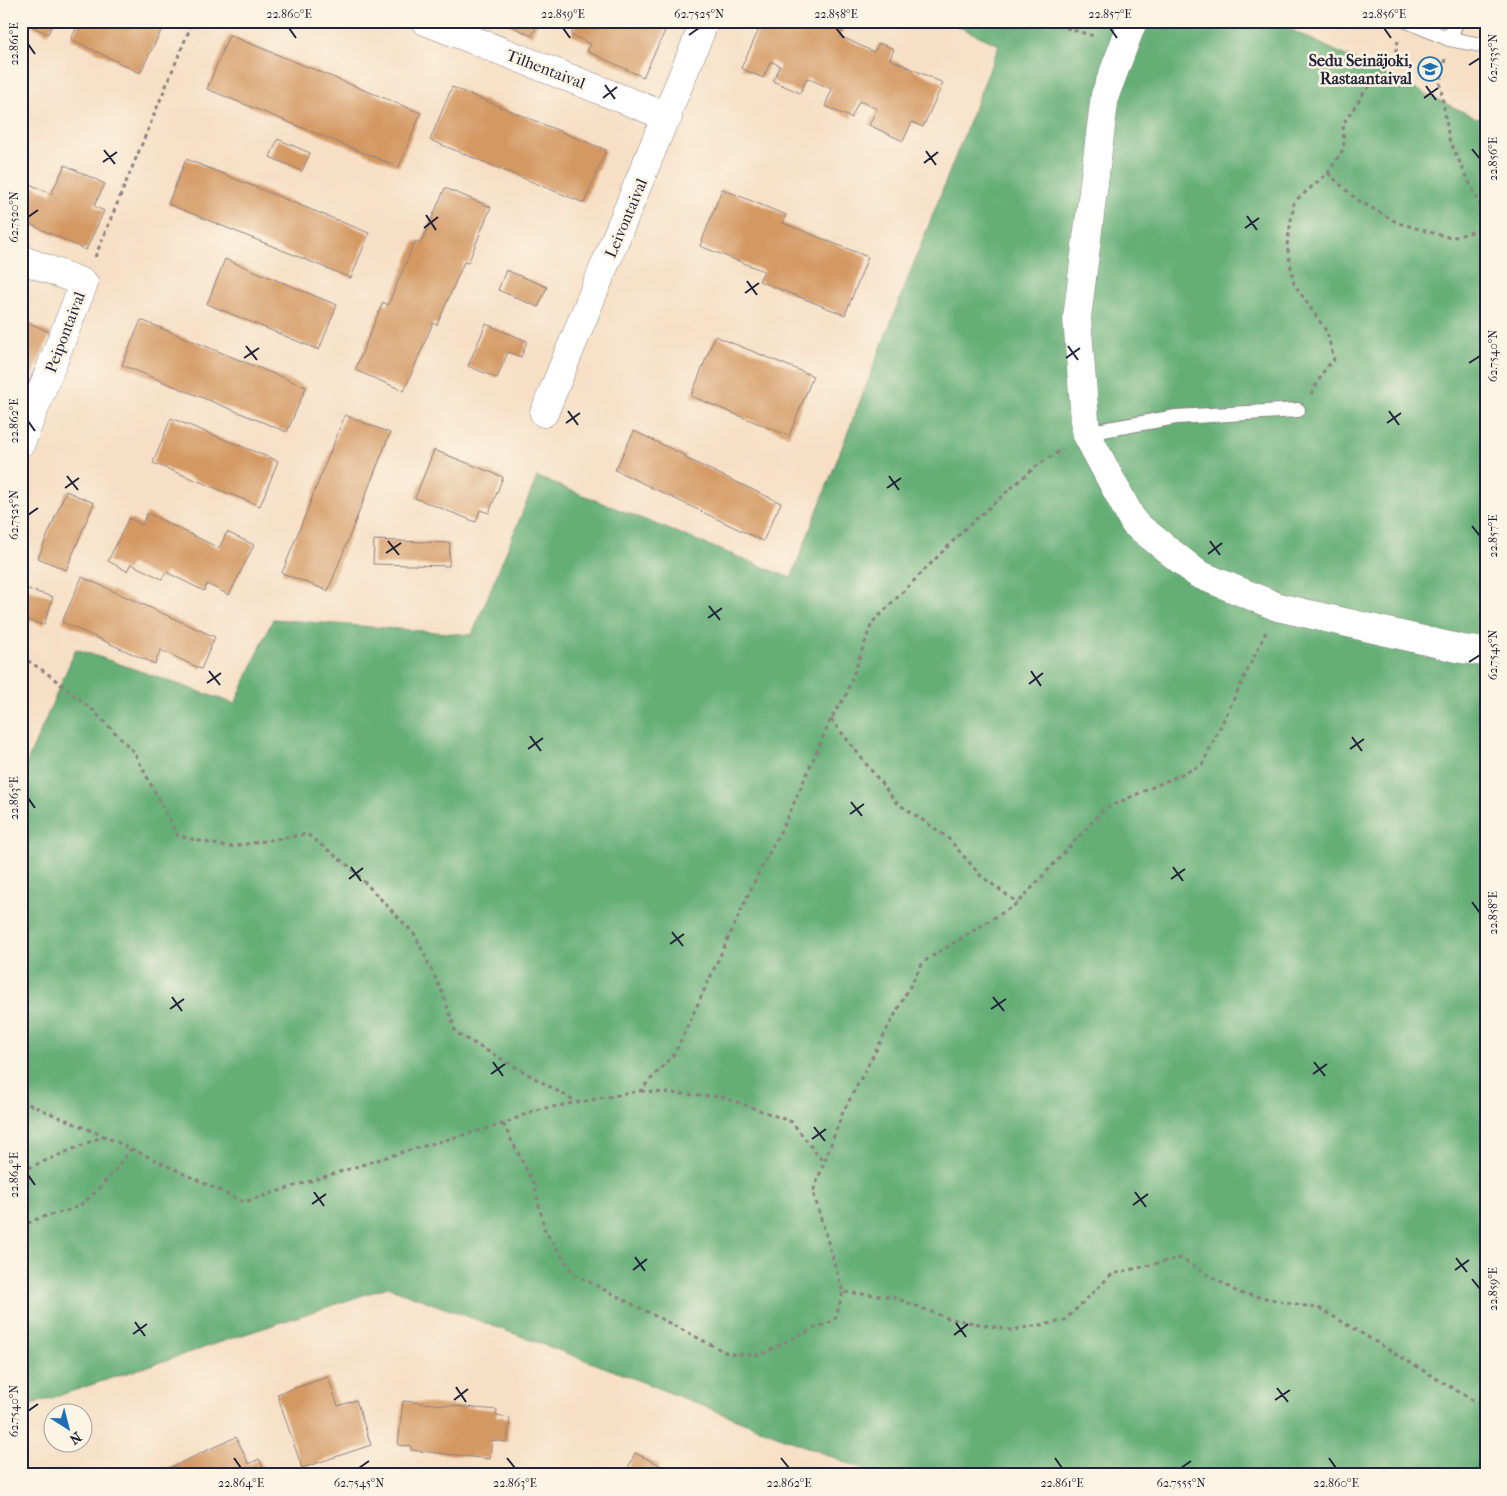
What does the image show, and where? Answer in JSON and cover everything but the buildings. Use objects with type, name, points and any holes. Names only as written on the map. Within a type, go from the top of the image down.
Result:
[{"type":"street","name":"Tilhentaival","points":[[424,21],[668,116]]},
{"type":"street","name":"Leivontaival","points":[[544,413],[668,116],[705,21]]},
{"type":"street","points":[[1131,25],[1104,95],[1077,318],[1086,433],[1134,523],[1198,574],[1278,607],[1462,649],[1486,652]]},
{"type":"street","name":"Peipontaival","points":[[21,258],[84,283],[21,444]]},
{"type":"lane","points":[[1407,21],[1449,39],[1486,46]]},
{"type":"lane","points":[[1449,39],[1457,21]]},
{"type":"lane","points":[[1086,433],[1176,417],[1298,410]]},
{"type":"path","points":[[84,283],[193,21]]},
{"type":"path","points":[[1043,21],[1103,39],[1131,25]]},
{"type":"path","points":[[1449,39],[1440,83],[1449,139],[1486,218]]},
{"type":"path","points":[[1298,410],[1318,384],[1323,369],[1334,360],[1327,332],[1294,284],[1287,245],[1294,202],[1328,173],[1344,148],[1343,124],[1363,94],[1394,58],[1398,40]]},
{"type":"path","points":[[1328,173],[1356,199],[1398,223],[1451,238],[1486,228]]},
{"type":"path","points":[[640,1091],[675,1054],[758,874],[786,821],[831,720],[846,695],[872,623],[966,528],[1035,467]]},
{"type":"path","points":[[503,1124],[534,1184],[545,1231],[574,1274],[729,1354],[760,1355],[799,1334],[836,1320],[843,1292],[813,1192],[843,1112],[923,962],[1018,903],[1104,809],[1202,765],[1278,607]]},
{"type":"path","points":[[21,656],[48,674],[94,711],[134,752],[178,836],[228,846],[307,834],[350,867],[415,935],[443,994],[456,1033],[575,1102]]},
{"type":"path","points":[[831,720],[896,802],[947,837],[981,876],[1018,903]]},
{"type":"path","points":[[21,1101],[132,1148],[244,1202],[406,1151],[503,1124],[536,1110],[640,1091],[723,1097],[792,1122],[824,1163]]},
{"type":"path","points":[[21,1171],[104,1136]]},
{"type":"path","points":[[21,1228],[35,1220],[73,1208],[105,1183],[132,1148]]},
{"type":"path","points":[[843,1292],[894,1296],[947,1318],[1011,1330],[1064,1322],[1112,1274],[1180,1258],[1239,1293],[1321,1309],[1479,1404],[1486,1404]]},
{"type":"green space","points":[[946,21],[1273,21],[1476,118],[1486,116],[1486,1475],[878,1475],[612,1370],[388,1287],[21,1408],[21,776],[76,649],[235,704],[273,619],[472,635],[537,477],[791,578],[999,45]]},
{"type":"place","name":"Sedu Seinäjoki, Rastaantaival","points":[[1430,69]]}]
